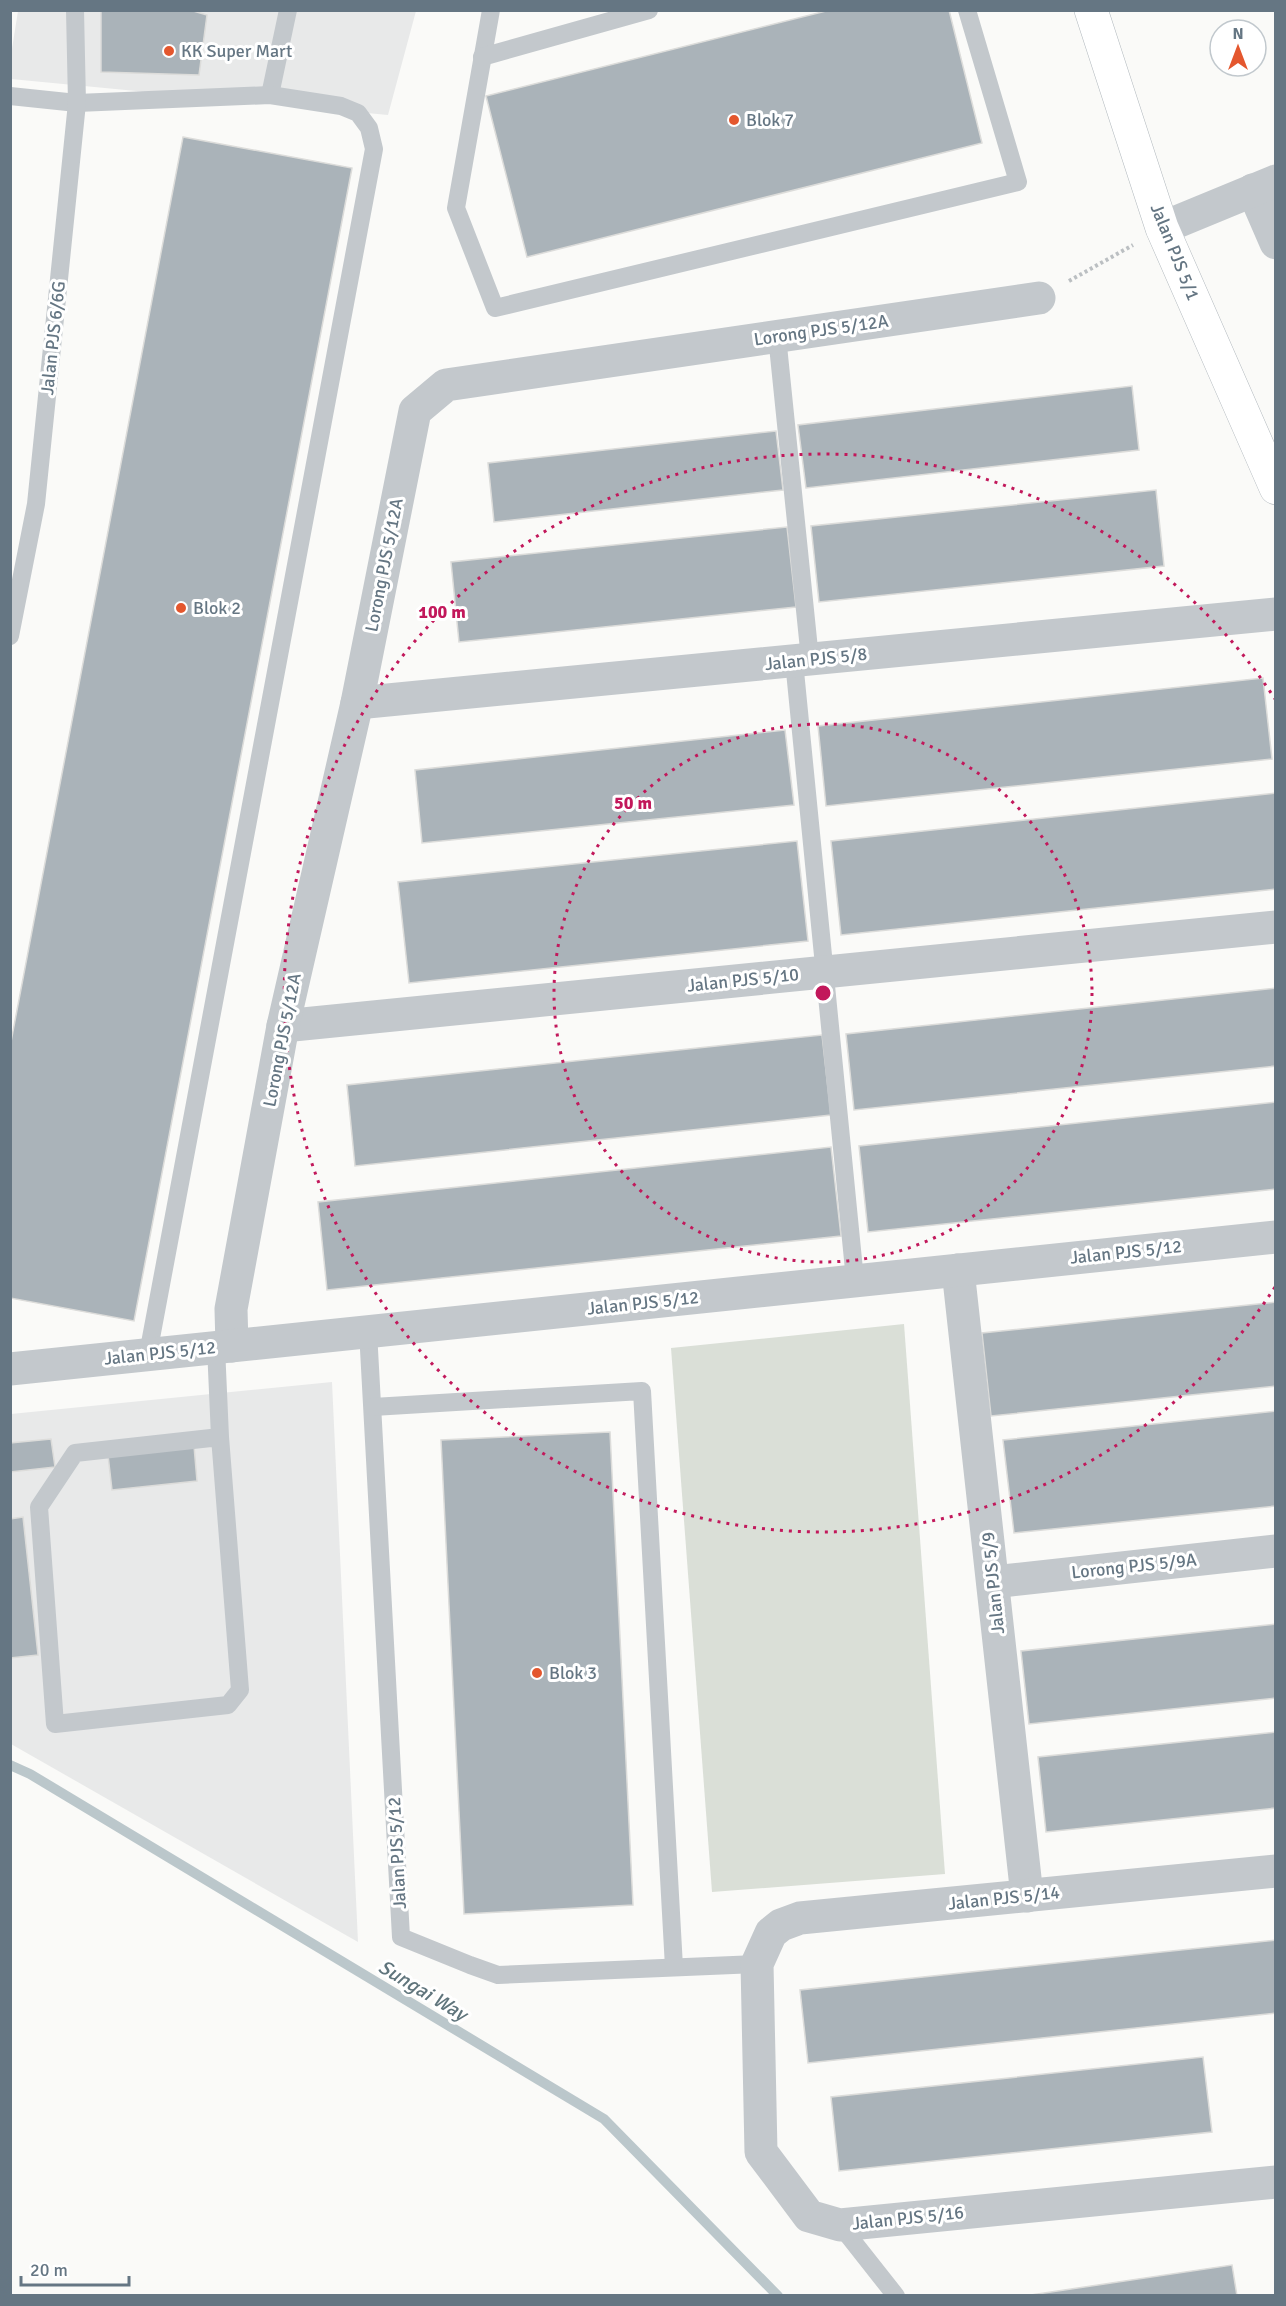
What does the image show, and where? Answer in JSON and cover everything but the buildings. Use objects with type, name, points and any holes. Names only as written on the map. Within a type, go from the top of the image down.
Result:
[{"type":"street","name":"Jalan PJS 5/1","points":[[1091,10],[1162,228],[1275,488]]},
{"type":"street","points":[[1162,228],[1264,185],[1275,243]]},
{"type":"street","name":"Lorong PJS 5/12A","points":[[224,1346],[283,1026],[357,704],[415,411],[446,385],[1039,298]]},
{"type":"street","name":"Jalan PJS 5/8","points":[[357,704],[1275,614]]},
{"type":"street","name":"Jalan PJS 5/10","points":[[283,1026],[1275,927]]},
{"type":"street","name":"Jalan PJS 5/12","points":[[10,1369],[1275,1236]]},
{"type":"street","name":"Jalan PJS 5/9","points":[[958,1269],[1027,1896]]},
{"type":"street","name":"Lorong PJS 5/9A","points":[[993,1582],[1275,1551]]},
{"type":"street","name":"Jalan PJS 5/14","points":[[757,1964],[771,1933],[781,1925],[800,1918],[1275,1871]]},
{"type":"street","name":"Jalan PJS 5/16","points":[[757,1964],[761,2152],[809,2216],[840,2225],[1275,2182]]},
{"type":"lane","name":"Jalan PJS 6/6G","points":[[10,636],[36,504],[77,104],[75,10]]},
{"type":"lane","points":[[270,94],[288,10]]},
{"type":"lane","points":[[490,10],[456,208],[495,308],[1018,182],[967,10]]},
{"type":"lane","points":[[482,57],[649,10]]},
{"type":"lane","points":[[10,96],[77,104],[270,94],[341,106],[358,113],[369,128],[374,149],[148,1354]]},
{"type":"lane","points":[[777,336],[824,972],[855,1280]]},
{"type":"lane","points":[[368,1332],[373,1407],[642,1391],[675,1967]]},
{"type":"lane","points":[[220,1437],[75,1453],[39,1507],[55,1724],[228,1705],[240,1690],[220,1437],[224,1346]]},
{"type":"lane","name":"Jalan PJS 5/12","points":[[373,1407],[401,1937],[498,1975],[757,1964]]},
{"type":"lane","points":[[840,2225],[896,2295]]},
{"type":"path","points":[[1039,298],[1162,228]]},
{"type":"shaded area","points":[[18,11],[416,11],[388,115],[11,79],[11,55]]},
{"type":"shaded area","points":[[904,1324],[945,1874],[712,1892],[671,1348]]},
{"type":"shaded area","points":[[332,1382],[358,1942],[11,1744],[11,1414]]},
{"type":"waterway","name":"Sungai Way","points":[[10,1765],[30,1774],[604,2119],[778,2296]]},
{"type":"place","name":"KK Super Mart","points":[[169,51]]},
{"type":"place","name":"Blok 7","points":[[734,120]]},
{"type":"place","name":"Blok 2","points":[[181,608]]},
{"type":"place","name":"Blok 3","points":[[537,1673]]}]
